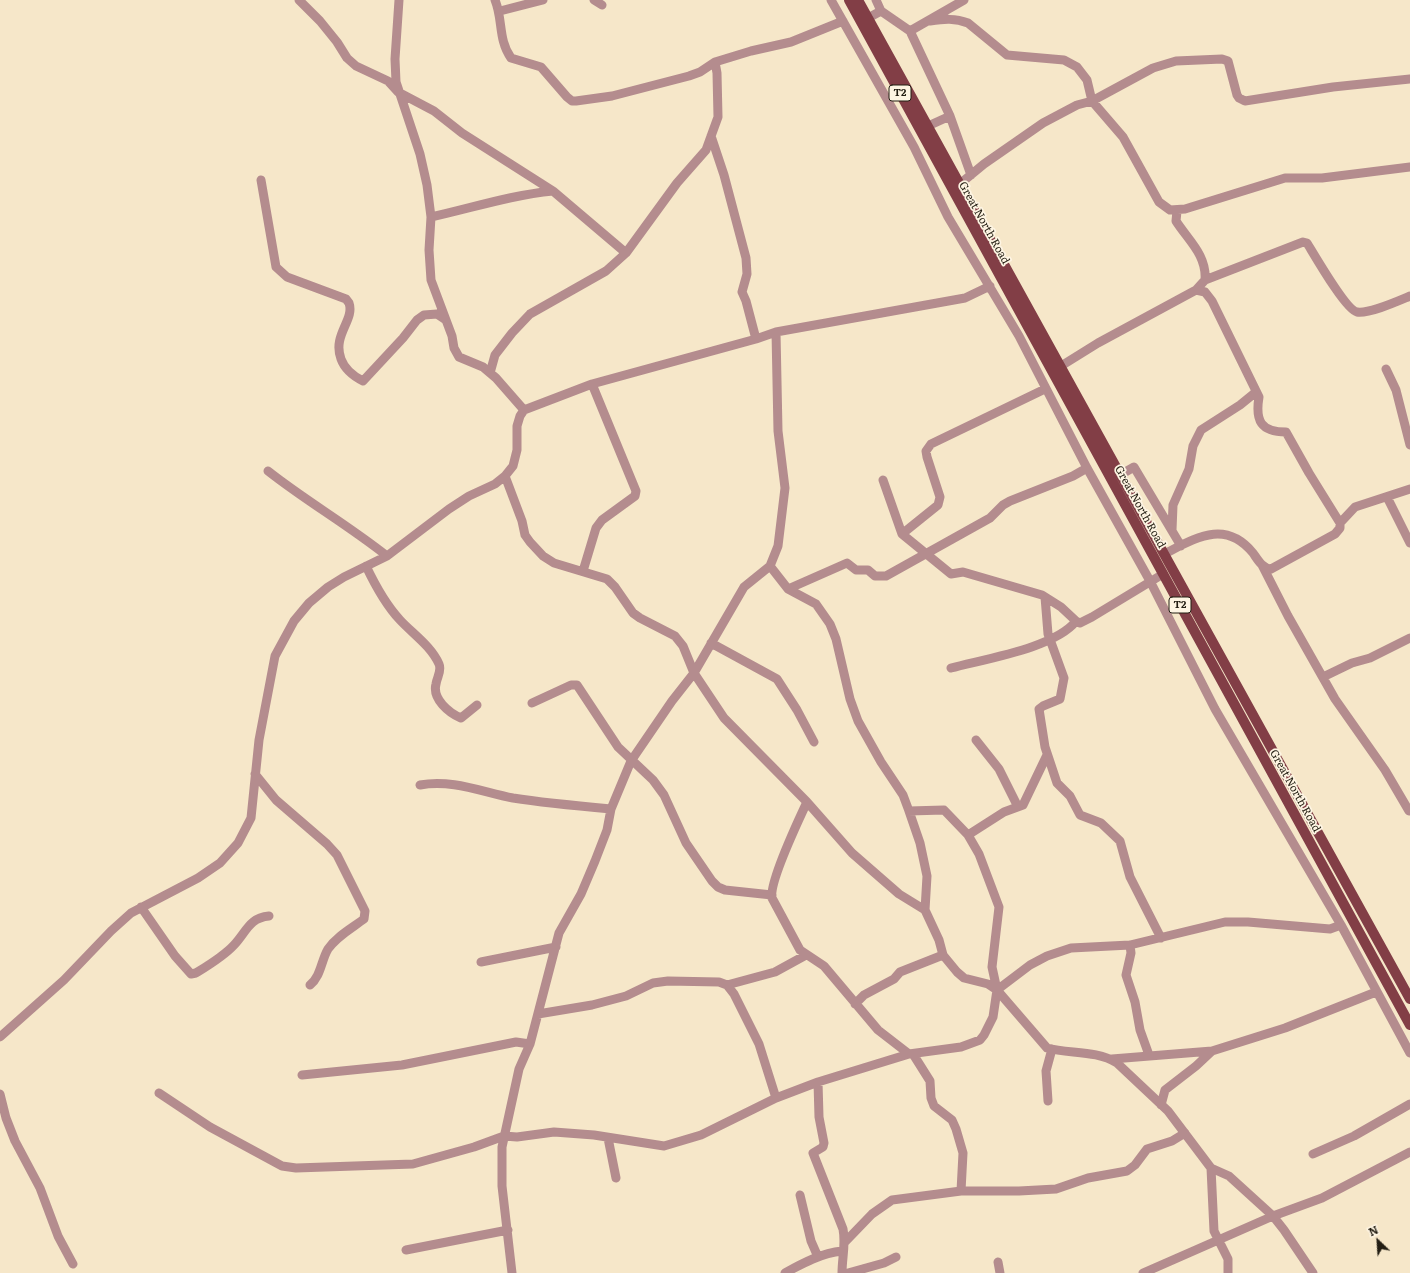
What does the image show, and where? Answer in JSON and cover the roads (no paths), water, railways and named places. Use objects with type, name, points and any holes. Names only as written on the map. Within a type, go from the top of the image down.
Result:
[{"type":"main road","name":"Great North Road","points":[[849,0],[1410,1025]]},
{"type":"main road","name":"Great North Road","points":[[858,0],[1410,999]]},
{"type":"street","points":[[299,0],[328,31],[348,58],[356,66],[388,81],[398,92],[434,111],[462,133],[553,191],[626,253]]},
{"type":"street","points":[[399,0],[395,59],[398,92],[420,154],[427,185],[431,217],[429,250],[430,273],[452,336],[454,348],[459,357],[484,367],[524,410]]},
{"type":"street","points":[[495,0],[500,11],[502,35],[511,58],[541,67],[572,101],[587,101],[612,96],[689,76],[700,72],[714,62],[751,51],[791,42],[842,21]]},
{"type":"street","points":[[500,11],[543,0]]},
{"type":"street","points":[[594,0],[602,5]]},
{"type":"street","points":[[831,0],[914,147],[948,217],[1019,336],[1045,390],[1150,581],[1215,709],[1341,925],[1410,1053]]},
{"type":"street","points":[[876,0],[881,12],[910,31],[950,116],[971,175]]},
{"type":"street","points":[[910,31],[930,21],[964,0]]},
{"type":"street","points":[[868,18],[881,12]]},
{"type":"street","points":[[930,21],[953,19],[968,23],[1010,56],[1064,60],[1077,67],[1087,80],[1092,101],[1123,137],[1159,202],[1166,209],[1177,211],[1285,178],[1322,178],[1410,167]]},
{"type":"street","points":[[960,183],[1043,123],[1077,105],[1092,101],[1153,68],[1176,61],[1222,59],[1228,61],[1237,95],[1239,98],[1246,101],[1325,88],[1410,79]]},
{"type":"street","points":[[490,373],[495,355],[512,333],[530,314],[606,270],[626,253],[677,183],[706,150],[718,117],[717,73],[714,62]]},
{"type":"street","points":[[928,126],[950,116]]},
{"type":"street","points":[[711,136],[724,175],[746,258],[747,274],[742,292],[746,301],[756,339]]},
{"type":"street","points":[[261,180],[276,267],[287,277],[346,299],[349,303],[350,311],[340,337],[338,350],[343,364],[356,378],[363,381],[403,338],[416,320],[424,315],[437,314],[446,320]]},
{"type":"street","points":[[431,217],[480,207],[508,197],[553,191]]},
{"type":"street","points":[[1177,211],[1176,221],[1194,243],[1206,269],[1205,280]]},
{"type":"street","points":[[1061,366],[1098,343],[1196,290],[1205,280],[1305,242],[1338,291],[1356,312],[1364,312],[1410,296]]},
{"type":"street","points":[[0,1037],[64,980],[111,931],[141,906],[198,878],[220,863],[238,843],[251,818],[255,774],[275,656],[294,622],[309,603],[344,577],[386,556],[449,509],[469,496],[495,484],[505,476],[513,466],[517,450],[517,426],[520,416],[524,410],[592,384],[756,339],[776,332],[965,298],[990,286]]},
{"type":"street","points":[[1196,290],[1205,292],[1212,301],[1259,397],[1257,407],[1259,417],[1265,428],[1272,432],[1286,432],[1308,473],[1340,523]]},
{"type":"street","points":[[512,1273],[502,1186],[502,1147],[519,1069],[530,1044],[542,992],[556,948],[559,933],[564,920],[577,901],[595,861],[607,830],[611,809],[631,761],[672,701],[694,673],[744,587],[770,566],[778,546],[785,488],[778,431],[776,332]]},
{"type":"street","points":[[1386,369],[1396,390],[1410,445]]},
{"type":"street","points":[[584,571],[596,528],[602,520],[634,496],[636,490],[592,384]]},
{"type":"street","points":[[902,534],[938,505],[940,497],[926,451],[931,444],[1045,390]]},
{"type":"street","points":[[1172,530],[1173,505],[1189,469],[1193,446],[1201,430],[1240,405],[1256,392]]},
{"type":"street","points":[[1120,475],[1134,467],[1181,546]]},
{"type":"street","points":[[788,589],[844,563],[850,564],[856,570],[868,570],[875,576],[886,576],[990,518],[1003,505],[1010,501],[1073,476],[1087,468]]},
{"type":"street","points":[[268,471],[300,496],[364,538],[386,556]]},
{"type":"street","points":[[505,476],[522,521],[525,535],[543,556],[554,563],[607,579],[616,587],[633,613],[675,636],[684,646],[694,673],[724,718],[807,802],[857,858],[879,875],[899,894],[925,910]]},
{"type":"street","points":[[883,480],[902,534],[951,574],[963,572],[1045,597],[1061,607],[1080,623],[1163,574]]},
{"type":"street","points":[[1262,565],[1271,569],[1277,567],[1335,534],[1340,528],[1340,523],[1355,508],[1410,489]]},
{"type":"street","points":[[1388,497],[1410,543]]},
{"type":"street","points":[[1164,554],[1201,536],[1214,534],[1226,535],[1237,538],[1242,542],[1262,565],[1288,616],[1335,699],[1385,770],[1409,811]]},
{"type":"street","points":[[366,566],[375,584],[392,611],[428,649],[439,664],[440,674],[435,688],[437,696],[443,705],[462,718],[477,705]]},
{"type":"street","points":[[770,566],[788,589],[816,604],[830,624],[836,639],[850,699],[858,721],[881,762],[903,795],[920,843],[926,876],[925,910],[939,940],[943,955],[964,978],[988,984],[997,990],[1043,1045],[1052,1049],[1082,1052],[1112,1059],[1212,1051],[1285,1028],[1376,992]]},
{"type":"street","points":[[1045,597],[1047,629],[1063,671],[1064,685],[1060,699],[1039,709],[1047,755],[1057,783],[1070,796],[1080,815],[1100,823],[1120,841],[1130,877],[1161,938]]},
{"type":"street","points":[[951,668],[1031,648],[1070,628],[1076,621]]},
{"type":"street","points":[[1322,677],[1352,663],[1370,658],[1410,638]]},
{"type":"street","points":[[711,644],[777,679],[797,710],[814,742]]},
{"type":"street","points":[[532,703],[571,685],[577,685],[618,747],[631,761],[653,780],[664,795],[690,850],[718,887],[731,891],[772,895]]},
{"type":"street","points":[[976,740],[999,769],[1018,807]]},
{"type":"street","points":[[968,835],[1004,812],[1018,807],[1026,802],[1047,755]]},
{"type":"street","points":[[255,774],[276,800],[328,844],[337,855],[365,911],[364,919],[341,936],[328,950],[318,975],[310,985]]},
{"type":"street","points":[[420,785],[434,782],[454,784],[514,798],[611,809]]},
{"type":"street","points":[[807,802],[789,841],[772,895],[798,947],[806,955],[826,969],[878,1030],[911,1054],[930,1081],[931,1098],[934,1106],[952,1120],[963,1152],[961,1191]]},
{"type":"street","points":[[159,1094],[210,1127],[282,1166],[296,1168],[413,1164],[474,1147],[504,1136],[517,1137],[554,1132],[664,1146],[701,1135],[776,1098],[818,1082],[911,1054],[961,1047],[980,1040],[993,1017],[997,990],[992,967],[999,907],[979,854],[968,835],[944,810],[909,811]]},
{"type":"street","points":[[141,906],[175,956],[191,974],[196,973],[234,945],[254,920],[260,917],[269,916]]},
{"type":"street","points":[[997,990],[1030,965],[1059,951],[1071,948],[1130,945],[1203,926],[1225,922],[1248,922],[1330,929],[1341,925]]},
{"type":"street","points":[[1130,945],[1131,953],[1126,975],[1135,1002],[1140,1030],[1149,1055]]},
{"type":"street","points":[[481,962],[556,948]]},
{"type":"street","points":[[727,985],[775,972],[806,955]]},
{"type":"street","points":[[855,1004],[864,995],[894,979],[900,972],[943,955]]},
{"type":"street","points":[[538,1014],[592,1005],[626,996],[654,983],[713,980],[727,985],[734,994],[758,1044],[776,1098]]},
{"type":"street","points":[[302,1075],[402,1065],[516,1042],[530,1044]]},
{"type":"street","points":[[1048,1101],[1046,1071],[1052,1049]]},
{"type":"street","points":[[1161,1105],[1165,1090],[1196,1066],[1212,1051]]},
{"type":"street","points":[[1112,1059],[1161,1105],[1185,1133],[1211,1168],[1228,1176],[1272,1216],[1289,1236],[1313,1273]]},
{"type":"street","points":[[818,1082],[819,1117],[824,1143],[823,1147],[813,1153],[843,1229],[844,1246],[842,1273]]},
{"type":"street","points":[[0,1094],[6,1118],[15,1141],[40,1188],[58,1236],[72,1264]]},
{"type":"street","points":[[1313,1154],[1354,1136],[1410,1104]]},
{"type":"street","points":[[785,1273],[844,1246],[872,1214],[892,1200],[961,1191],[1019,1191],[1064,1187],[1088,1178],[1127,1171],[1135,1165],[1148,1149],[1172,1141],[1185,1133]]},
{"type":"street","points":[[608,1138],[616,1178]]},
{"type":"street","points":[[1143,1273],[1272,1216],[1322,1198],[1410,1152]]},
{"type":"street","points":[[1211,1168],[1213,1224],[1218,1240],[1228,1259],[1228,1273]]},
{"type":"street","points":[[800,1195],[810,1241],[818,1257]]},
{"type":"street","points":[[406,1250],[508,1230]]},
{"type":"street","points":[[848,1273],[896,1258]]},
{"type":"street","points":[[998,1262],[1000,1273]]}]
